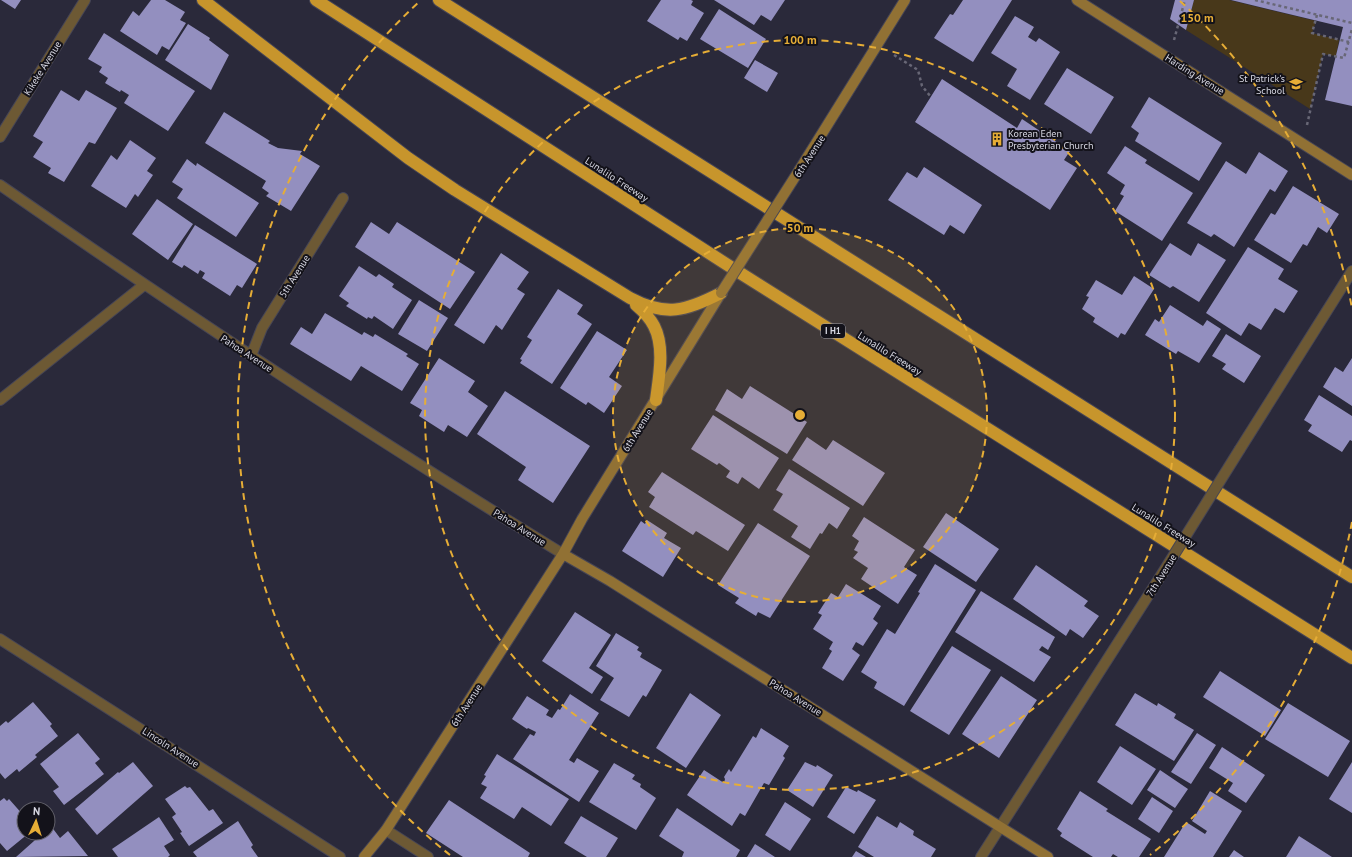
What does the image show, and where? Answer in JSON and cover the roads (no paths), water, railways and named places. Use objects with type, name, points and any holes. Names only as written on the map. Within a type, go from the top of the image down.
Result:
[{"type":"highway","points":[[203,0],[408,158],[455,190],[630,298],[650,308],[672,311],[694,306],[721,293]]},
{"type":"highway","name":"Lunalilo Freeway","points":[[316,0],[737,271],[1352,658]]},
{"type":"highway","points":[[439,0],[1352,576]]},
{"type":"highway","points":[[630,298],[649,318],[657,332],[659,367],[656,400]]},
{"type":"street","name":"Kikeke Avenue","points":[[0,137],[85,0]]},
{"type":"street","name":"6th Avenue","points":[[364,857],[386,830],[563,554],[582,519],[721,293],[800,170],[905,0]]},
{"type":"street","name":"Harding Avenue","points":[[1077,0],[1352,175]]},
{"type":"street","name":"Pahoa Avenue","points":[[0,185],[144,285],[250,356],[563,554],[610,581],[1048,857]]},
{"type":"street","name":"5th Avenue","points":[[250,356],[262,328],[343,198]]},
{"type":"street","name":"7th Avenue","points":[[981,857],[1162,574],[1352,271]]},
{"type":"street","points":[[0,400],[144,285]]},
{"type":"street","name":"Lincoln Avenue","points":[[0,639],[340,857]]},
{"type":"street","points":[[386,830],[428,857]]},
{"type":"place","name":"St Patrick's School","points":[[1296,84]]},
{"type":"place","name":"Korean Eden Presbyterian Church","points":[[997,139]]}]
